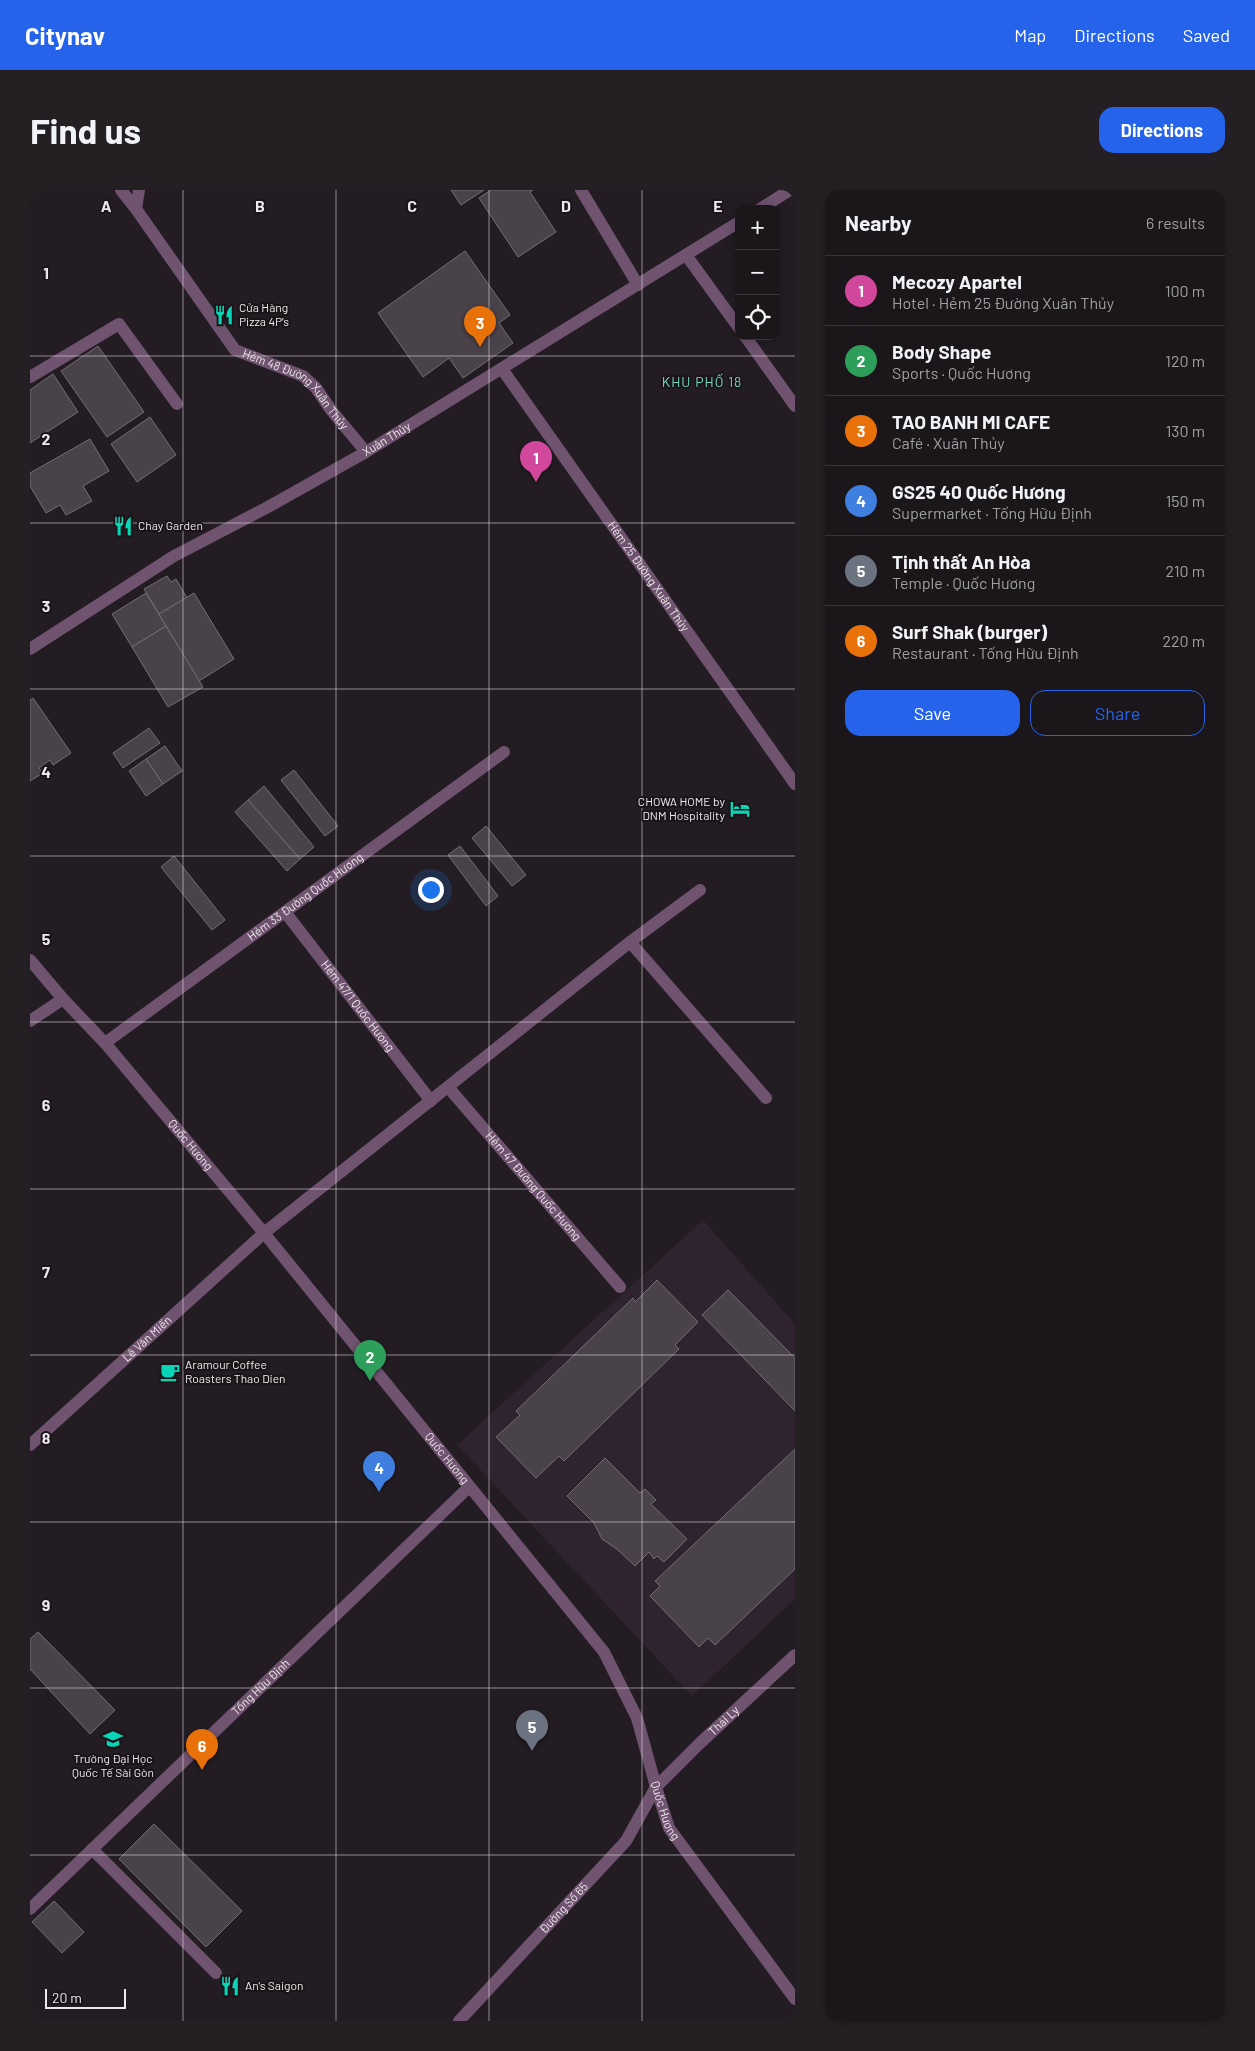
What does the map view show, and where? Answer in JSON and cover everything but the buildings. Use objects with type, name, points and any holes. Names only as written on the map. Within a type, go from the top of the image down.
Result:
[{"type":"street","name":"Hẻm 48 Đường Xuân Thủy","points":[[121,190],[234,350],[303,376],[316,388],[331,410],[366,452]]},
{"type":"street","points":[[136,209],[139,190]]},
{"type":"street","points":[[581,190],[638,285]]},
{"type":"street","points":[[766,205],[790,190]]},
{"type":"street","name":"Xuân Thủy","points":[[30,649],[174,556],[268,507],[366,452],[735,224]]},
{"type":"street","points":[[686,255],[735,322]]},
{"type":"street","points":[[30,377],[119,324],[177,404]]},
{"type":"street","points":[[748,340],[795,406]]},
{"type":"street","name":"Hẻm 25 Đường Xuân Thủy","points":[[502,369],[795,784]]},
{"type":"street","name":"Hẻm 33 Đường Quốc Hương","points":[[105,1043],[504,752]]},
{"type":"street","points":[[264,1233],[630,942],[700,890]]},
{"type":"street","name":"Hẻm 47/1 Quốc Hương","points":[[285,912],[431,1101]]},
{"type":"street","points":[[630,942],[766,1098]]},
{"type":"street","name":"Quốc Hương","points":[[30,960],[105,1043],[264,1233],[604,1652],[637,1718],[669,1828],[795,1999]]},
{"type":"street","points":[[30,1021],[64,999]]},
{"type":"street","name":"Hẻm 47 Đường Quốc Hương","points":[[448,1087],[620,1287]]},
{"type":"street","name":"Lê Văn Miến","points":[[30,1445],[264,1233]]},
{"type":"street","name":"Tống Hữu Định","points":[[30,1909],[469,1487]]},
{"type":"street","name":"Thái Ly","points":[[656,1787],[699,1744],[795,1655]]},
{"type":"street","name":"Đường Số 65","points":[[459,2021],[626,1841],[656,1787]]},
{"type":"street","points":[[92,1849],[216,1973]]},
{"type":"shaded area","points":[[703,1220],[795,1324],[795,1599],[692,1696],[457,1445]]},
{"type":"place","name":"Cửa Hàng Pizza 4P's","points":[[224,315]]},
{"type":"place","name":"TAO BANH MI CAFE","points":[[480,347]]},
{"type":"place","name":"Mecozy Apartel","points":[[536,482]]},
{"type":"place","name":"Chay Garden","points":[[123,526]]},
{"type":"place","name":"CHOWA HOME by DNM Hospitality","points":[[740,809]]},
{"type":"place","name":"Aramour Coffee Roasters Thao Dien","points":[[170,1372]]},
{"type":"place","name":"Body Shape","points":[[370,1381]]},
{"type":"place","name":"GS25 40 Quốc Hương","points":[[379,1492]]},
{"type":"place","name":"Trường Đại Học Quốc Tế Sài Gòn","points":[[113,1739]]},
{"type":"place","name":"Tịnh thất An Hòa","points":[[532,1751]]},
{"type":"place","name":"Surf Shak (burger)","points":[[202,1770]]},
{"type":"place","name":"An's Saigon","points":[[230,1986]]},
{"type":"district","name":"KHU PHỐ 18","points":[[702,382]]}]
